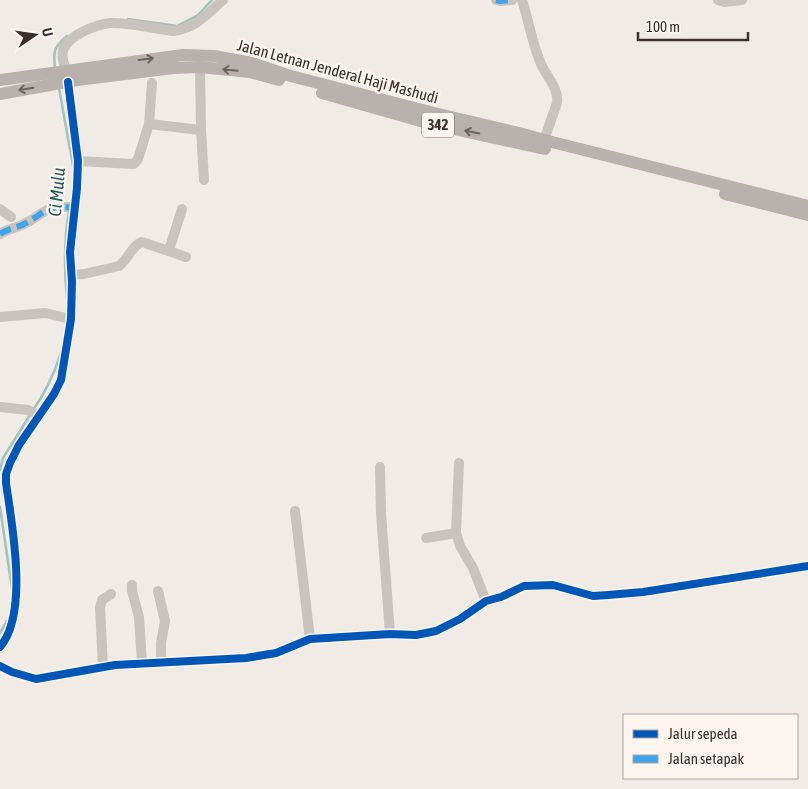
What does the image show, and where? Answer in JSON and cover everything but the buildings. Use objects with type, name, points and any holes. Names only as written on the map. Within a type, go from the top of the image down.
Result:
[{"type":"main road","name":"Jalan Letnan Jenderal Haji Mashudi","points":[[0,94],[50,79],[111,70],[183,55],[223,58],[252,63],[296,77],[808,215]]},
{"type":"main road","name":"Jalan Letnan Jenderal Haji Mashudi","points":[[111,70],[200,67],[250,72],[431,124],[544,140],[808,206]]},
{"type":"main road","name":"Jalan Letnan Jenderal Haji Mashudi","points":[[0,80],[50,79]]},
{"type":"street","points":[[0,647],[10,633],[17,578],[6,483],[8,468],[34,413],[54,394],[61,380],[69,318],[71,278],[70,208],[77,188],[78,161],[63,62],[63,50],[66,44],[88,29],[112,23],[173,31],[182,30],[198,23],[223,0]]},
{"type":"street","points":[[496,0],[512,0]]},
{"type":"street","points":[[522,0],[540,60],[556,90],[557,103],[544,140]]},
{"type":"street","points":[[718,0],[724,2],[742,0]]},
{"type":"street","points":[[200,67],[204,180]]},
{"type":"street","points":[[78,161],[134,164],[138,159],[149,124],[152,82]]},
{"type":"street","points":[[149,124],[201,130]]},
{"type":"street","points":[[0,234],[25,224],[42,212],[55,208],[70,208]]},
{"type":"street","points":[[0,209],[11,217]]},
{"type":"street","points":[[169,250],[182,209]]},
{"type":"street","points":[[71,278],[119,266],[139,243],[146,243],[186,257]]},
{"type":"street","points":[[0,317],[37,313],[69,318]]},
{"type":"street","points":[[0,408],[34,413]]},
{"type":"street","points":[[459,463],[456,533],[460,546],[473,568],[486,602]]},
{"type":"street","points":[[380,467],[381,513],[390,634]]},
{"type":"street","points":[[295,512],[310,639]]},
{"type":"street","points":[[426,538],[456,533]]},
{"type":"street","points":[[0,666],[12,672],[36,679],[103,667],[142,663],[246,658],[276,653],[310,639],[416,634],[443,629],[486,602],[530,585],[553,585],[593,596],[608,596],[808,566]]},
{"type":"street","points":[[132,585],[139,617],[142,663]]},
{"type":"street","points":[[158,591],[166,621],[161,643],[161,663]]},
{"type":"street","points":[[103,667],[100,643],[100,608],[102,600],[111,594]]},
{"type":"waterway","name":"Ci Mulu","points":[[128,19],[177,26],[198,15],[212,0]]},
{"type":"waterway","name":"Ci Mulu","points":[[55,68],[55,50],[59,43],[67,36]]},
{"type":"waterway","name":"Ci Mulu","points":[[59,88],[73,166]]},
{"type":"waterway","name":"Ci Mulu","points":[[67,298],[65,254],[69,211]]},
{"type":"waterway","name":"Ci Mulu","points":[[33,410],[49,383],[61,353]]},
{"type":"waterway","name":"Ci Mulu","points":[[0,470],[3,458],[30,415]]},
{"type":"waterway","name":"Ci Mulu","points":[[0,507],[12,589]]},
{"type":"waterway","name":"Ci Mulu","points":[[0,633],[7,621]]},
{"type":"marked path","points":[[496,0],[512,0]]},
{"type":"marked path","points":[[0,234],[22,225],[45,211],[57,207],[74,208]]},
{"type":"cycle path","points":[[0,647],[9,632],[14,613],[16,591],[14,544],[6,474],[19,445],[54,394],[61,380],[71,319],[72,282],[70,252],[78,161],[68,82]]},
{"type":"cycle path","points":[[0,666],[12,672],[36,679],[115,665],[246,658],[276,653],[310,639],[390,634],[416,635],[436,631],[460,619],[486,601],[501,597],[524,586],[553,585],[593,596],[608,595],[643,592],[808,566]]}]
